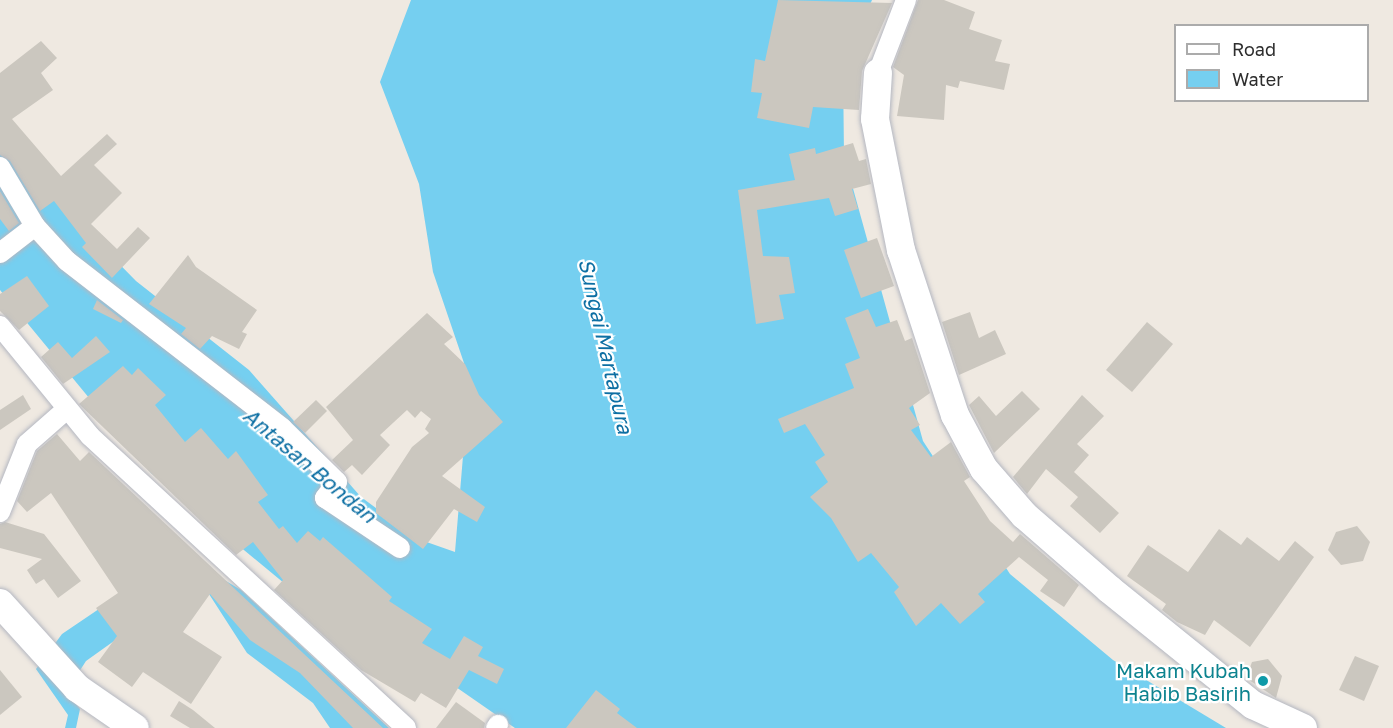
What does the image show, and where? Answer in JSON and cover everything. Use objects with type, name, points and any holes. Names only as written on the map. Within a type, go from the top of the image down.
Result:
[{"type":"street","points":[[906,0],[878,73],[875,119],[901,250],[951,405],[984,470],[1024,515],[1109,589],[1254,705],[1303,728]]},
{"type":"street","points":[[0,167],[35,226],[86,278],[282,428],[337,482],[325,498],[400,548]]},
{"type":"street","points":[[0,253],[35,226]]},
{"type":"street","points":[[0,326],[67,409],[149,494],[406,728]]},
{"type":"street","points":[[0,512],[27,444],[67,409]]},
{"type":"street","points":[[0,603],[77,688],[135,728]]},
{"type":"water","points":[[411,0],[872,0],[843,66],[844,156],[923,441],[1010,574],[1113,660],[1226,728],[515,728],[430,669],[331,622],[151,473],[0,290],[0,109],[83,227],[136,281],[249,370],[361,497],[418,539],[455,552],[465,432],[464,363],[433,272],[419,184],[380,82]]},
{"type":"water","points":[[191,560],[241,590],[389,728],[330,728],[313,703],[247,653],[209,594],[121,636],[86,661],[66,692],[80,709],[76,728],[65,728],[68,715],[36,669],[62,634],[124,592]]},
{"type":"building","points":[[778,0],[892,3],[862,71],[859,110],[813,107],[809,128],[757,118],[762,93],[751,92],[755,59],[765,61]]},
{"type":"building","points":[[918,0],[944,0],[975,12],[969,29],[1002,40],[995,61],[1010,64],[1004,90],[960,81],[958,88],[946,85],[944,120],[897,116],[904,75],[893,67]]},
{"type":"building","points":[[41,41],[57,58],[41,73],[53,90],[12,119],[61,176],[107,134],[117,144],[94,165],[122,193],[91,224],[117,249],[138,227],[150,238],[112,278],[82,247],[86,243],[54,201],[40,211],[10,161],[0,155],[0,73]]},
{"type":"building","points":[[853,143],[859,161],[866,159],[871,184],[852,189],[858,209],[835,216],[829,198],[757,210],[763,256],[789,257],[795,293],[779,295],[784,319],[756,324],[738,190],[795,180],[789,154],[815,148],[816,154]]},
{"type":"building","points":[[0,191],[19,223],[9,231],[0,219]]},
{"type":"building","points":[[877,238],[894,286],[861,298],[844,250]]},
{"type":"building","points":[[188,255],[196,267],[257,310],[242,332],[247,334],[239,349],[212,336],[200,349],[181,334],[186,328],[149,304]]},
{"type":"building","points":[[27,276],[49,306],[19,330],[0,311],[0,294]]},
{"type":"building","points":[[97,300],[123,320],[121,323],[93,309]]},
{"type":"building","points":[[868,309],[876,327],[897,320],[905,341],[912,338],[930,393],[909,408],[920,425],[911,430],[931,457],[951,442],[970,477],[964,481],[990,521],[1013,542],[1020,534],[1079,585],[1064,607],[1040,591],[1048,580],[1019,557],[978,594],[985,602],[960,624],[941,603],[916,626],[894,592],[899,587],[871,553],[858,562],[831,518],[810,497],[828,482],[815,462],[825,455],[805,424],[784,433],[778,419],[854,388],[845,364],[860,358],[845,318]]},
{"type":"building","points":[[970,312],[979,338],[995,330],[1006,354],[959,375],[942,322]]},
{"type":"building","points":[[427,313],[453,337],[444,344],[465,364],[479,395],[503,422],[442,476],[485,507],[477,522],[454,509],[423,549],[376,513],[376,502],[412,447],[429,433],[425,429],[431,419],[421,411],[415,418],[407,410],[380,435],[390,445],[362,475],[352,465],[344,472],[332,460],[353,440],[326,407]]},
{"type":"building","points":[[1147,322],[1173,344],[1132,392],[1106,370]]},
{"type":"building","points":[[96,336],[110,352],[63,384],[41,357],[58,342],[72,358]]},
{"type":"building","points":[[123,366],[132,375],[138,368],[166,395],[155,405],[185,442],[201,428],[228,459],[236,451],[268,495],[258,502],[279,529],[283,526],[297,543],[308,531],[320,541],[323,537],[392,597],[389,601],[432,629],[422,643],[450,659],[464,636],[483,647],[478,656],[504,669],[497,684],[469,670],[446,708],[421,693],[415,702],[361,670],[274,590],[283,580],[253,542],[236,555],[79,404]]},
{"type":"building","points":[[1022,391],[1040,409],[994,453],[969,405],[979,396],[996,416]]},
{"type":"building","points":[[23,395],[31,409],[0,430],[0,410]]},
{"type":"building","points":[[1082,395],[1104,416],[1077,444],[1089,455],[1074,472],[1119,513],[1100,533],[1070,506],[1078,497],[1046,469],[1027,494],[1013,477]]},
{"type":"building","points":[[316,400],[327,411],[305,433],[293,422]]},
{"type":"building","points":[[57,434],[80,461],[89,452],[383,728],[353,728],[300,673],[250,640],[210,594],[183,632],[222,657],[191,704],[143,672],[132,687],[98,662],[117,636],[96,608],[118,593],[51,493],[27,512],[17,501],[37,451]]},
{"type":"building","points":[[5,522],[44,534],[81,581],[58,598],[44,579],[36,584],[27,570],[42,559],[0,548],[0,524]]},
{"type":"building","points":[[1357,526],[1370,542],[1363,561],[1341,565],[1328,550],[1336,532]]},
{"type":"building","points":[[1219,529],[1241,545],[1247,537],[1279,561],[1295,541],[1314,557],[1250,647],[1214,620],[1205,635],[1177,622],[1162,610],[1166,604],[1127,576],[1148,545],[1188,572]]},
{"type":"building","points":[[1355,656],[1379,666],[1364,701],[1339,690]]},
{"type":"building","name":"Makam Kubah Habib Basirih","points":[[1268,659],[1282,676],[1276,698],[1246,678],[1252,662]]},
{"type":"building","points":[[0,670],[22,697],[0,715]]},
{"type":"building","points":[[596,690],[620,709],[617,713],[637,728],[566,728]]},
{"type":"building","points":[[179,701],[215,728],[190,728],[170,716]]},
{"type":"building","points":[[456,702],[485,723],[484,728],[436,728]]},
{"type":"place","name":"Makam Kubah Habib Basirih","points":[[1263,681]]},
{"type":"water label","name":"Sungai Martapura","points":[[606,346]]},
{"type":"water label","name":"Antasan Bondan","points":[[310,465]]}]
